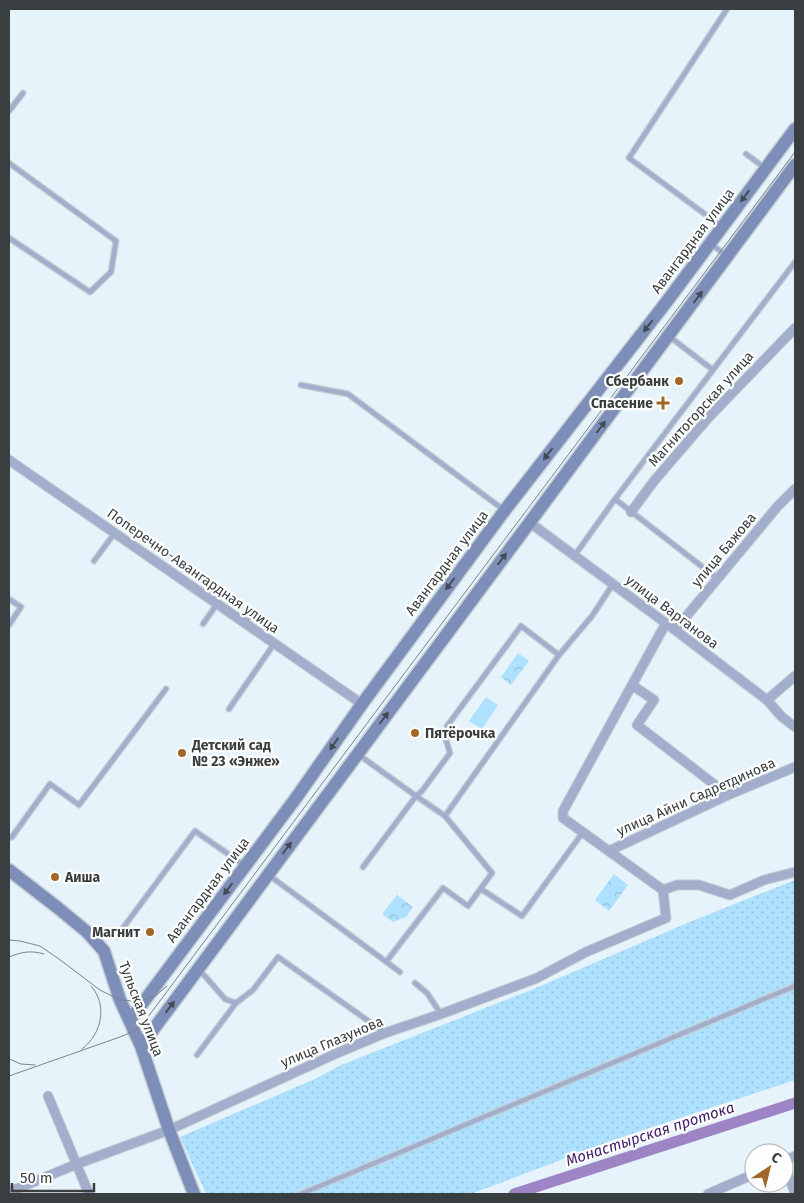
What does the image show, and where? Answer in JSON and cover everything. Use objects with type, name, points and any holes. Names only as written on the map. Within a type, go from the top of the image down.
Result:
[{"type":"main road","name":"Авангардная улица","points":[[130,1020],[296,798],[362,704],[505,510],[662,308],[795,129]]},
{"type":"main road","points":[[140,1046],[795,165]]},
{"type":"main road","name":"Тульская улица","points":[[9,870],[87,932],[104,951],[120,1000],[140,1046],[194,1194]]},
{"type":"street","name":"Магнитогорская улица","points":[[631,512],[654,481],[708,417],[795,328]]},
{"type":"street","name":"Поперечно-Авангардная улица","points":[[9,460],[274,644],[288,647],[362,704]]},
{"type":"street","name":"улица Бажова","points":[[675,630],[795,489]]},
{"type":"street","name":"улица Варганова","points":[[530,522],[767,700],[782,717],[795,727]]},
{"type":"street","points":[[666,623],[563,811],[563,818],[662,890],[677,885],[699,885],[730,895],[764,880],[795,872]]},
{"type":"street","points":[[767,700],[795,676]]},
{"type":"street","points":[[632,685],[654,700],[637,725],[728,795]]},
{"type":"street","name":"улица Айни Садретдинова","points":[[609,851],[728,795],[795,767]]},
{"type":"street","name":"улица Глазунова","points":[[9,1192],[76,1164],[170,1130],[334,1054],[385,1033],[537,978],[586,952],[666,918],[662,890]]},
{"type":"street","points":[[48,1096],[89,1194]]},
{"type":"street","points":[[708,1194],[744,1178]]},
{"type":"lane","points":[[722,226],[629,158],[727,9]]},
{"type":"lane","points":[[9,111],[23,94]]},
{"type":"lane","points":[[746,154],[766,168]]},
{"type":"lane","points":[[9,163],[116,241],[112,272],[90,292],[9,238]]},
{"type":"lane","points":[[710,243],[728,256]]},
{"type":"lane","points":[[574,556],[795,262]]},
{"type":"lane","points":[[668,336],[713,370]]},
{"type":"lane","points":[[301,385],[348,394],[505,510]]},
{"type":"lane","points":[[615,499],[718,579]]},
{"type":"lane","points":[[94,560],[115,533]]},
{"type":"lane","points":[[445,816],[560,655],[592,616],[613,584]]},
{"type":"lane","points":[[9,599],[21,607],[9,625]]},
{"type":"lane","points":[[203,624],[218,604]]},
{"type":"lane","points":[[245,624],[250,615]]},
{"type":"lane","points":[[363,867],[450,753],[446,740],[447,726],[522,626],[560,655]]},
{"type":"lane","points":[[229,708],[274,644]]},
{"type":"lane","points":[[9,838],[12,837],[50,784],[79,805],[166,688]]},
{"type":"lane","points":[[358,754],[445,816],[492,873],[468,906],[443,888],[386,962]]},
{"type":"lane","points":[[117,936],[195,831],[245,866]]},
{"type":"lane","points":[[481,889],[522,916],[583,832]]},
{"type":"lane","points":[[268,875],[400,972]]},
{"type":"lane","points":[[197,1055],[236,1003],[253,990],[278,957],[385,1033]]},
{"type":"lane","points":[[197,970],[204,975],[225,999],[236,1003]]},
{"type":"lane","points":[[415,983],[427,992],[441,1014]]},
{"type":"lane","points":[[302,1194],[795,986]]},
{"type":"green space","points":[[518,653],[529,661],[511,685],[501,677]]},
{"type":"green space","points":[[486,697],[498,705],[482,729],[469,721]]},
{"type":"green space","points":[[614,874],[628,885],[609,911],[595,900]]},
{"type":"green space","points":[[795,880],[795,1080],[613,1140],[471,1194],[206,1194],[180,1137],[317,1078],[341,1065],[531,990],[692,921]]},
{"type":"green space","points":[[397,895],[413,907],[406,917],[393,922],[382,914]]},
{"type":"waterway","name":"Монастырская протока","points":[[514,1194],[795,1103]]},
{"type":"tram line","points":[[9,1076],[120,1037],[142,1025],[795,152]]},
{"type":"tram line","points":[[9,940],[40,946],[100,990],[120,1000],[146,999],[155,996],[167,986]]},
{"type":"tram line","points":[[9,957],[26,952],[44,954]]},
{"type":"tram line","points":[[82,1049],[94,1036],[100,1019],[100,1002],[91,986]]},
{"type":"tram line","points":[[9,1059],[21,1064],[35,1065]]},
{"type":"place","name":"Сбербанк","points":[[679,381]]},
{"type":"place","name":"Спасение","points":[[663,403]]},
{"type":"place","name":"Пятёрочка","points":[[415,733]]},
{"type":"place","name":"Детский сад № 23 «Энже»","points":[[182,753]]},
{"type":"place","name":"Аиша","points":[[55,877]]},
{"type":"place","name":"Магнит","points":[[150,932]]}]
